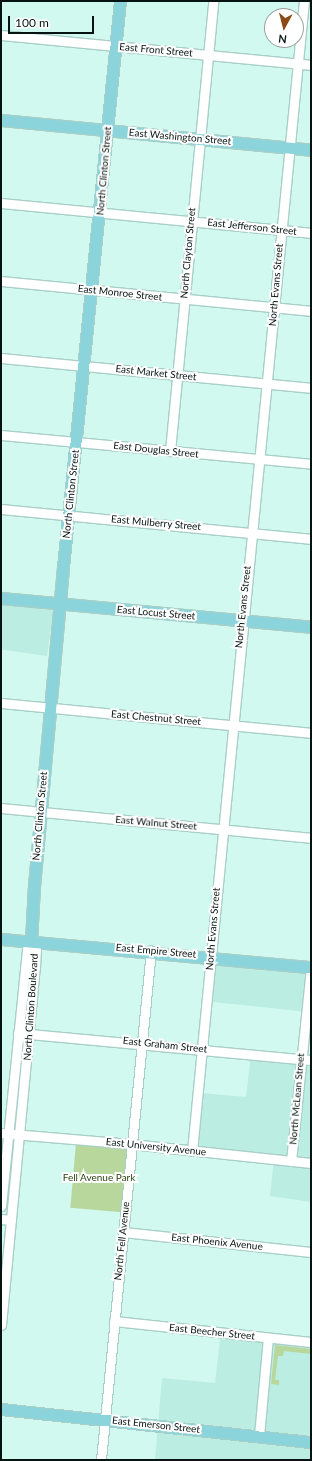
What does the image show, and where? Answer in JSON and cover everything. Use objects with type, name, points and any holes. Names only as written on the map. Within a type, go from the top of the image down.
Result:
[{"type":"main road","name":"North Clinton Street","points":[[32,941],[50,708],[120,1]]},
{"type":"main road","name":"East Washington Street","points":[[1,120],[311,150]]},
{"type":"main road","name":"East Locust Street","points":[[1,598],[311,627]]},
{"type":"main road","name":"East Empire Street","points":[[1,939],[151,950],[311,967]]},
{"type":"main road","name":"East Emerson Street","points":[[1,1409],[311,1442]]},
{"type":"street","name":"North Clayton Street","points":[[170,451],[213,1]]},
{"type":"street","name":"North Evans Street","points":[[192,1151],[250,532],[304,1]]},
{"type":"street","name":"East Front Street","points":[[1,35],[311,65]]},
{"type":"street","name":"East Jefferson Street","points":[[1,203],[311,233]]},
{"type":"street","name":"East Monroe Street","points":[[1,281],[311,312]]},
{"type":"street","name":"East Market Street","points":[[1,358],[311,388]]},
{"type":"street","name":"East Douglas Street","points":[[1,435],[311,464]]},
{"type":"street","name":"East Mulberry Street","points":[[1,509],[311,539]]},
{"type":"street","name":"East Chestnut Street","points":[[1,704],[311,733]]},
{"type":"street","name":"East Walnut Street","points":[[1,808],[311,838]]},
{"type":"street","name":"North Clinton Boulevard","points":[[1,1206],[4,1133],[18,1033],[27,949],[32,941]]},
{"type":"street","name":"North Clinton Boulevard","points":[[1,1325],[30,1034],[36,950],[32,941]]},
{"type":"street","name":"North Fell Avenue","points":[[101,1460],[151,950]]},
{"type":"street","name":"North McLean Street","points":[[291,1161],[300,1059],[311,967]]},
{"type":"street","name":"East Graham Street","points":[[18,1033],[141,1042],[311,1060]]},
{"type":"street","name":"East University Avenue","points":[[4,1133],[131,1144],[311,1163]]},
{"type":"street","points":[[1,1219],[11,1220]]},
{"type":"street","name":"East Phoenix Avenue","points":[[123,1232],[311,1252]]},
{"type":"street","name":"East Beecher Street","points":[[114,1321],[311,1342]]},
{"type":"street","points":[[259,1436],[268,1338]]},
{"type":"shaded area","points":[[1,603],[53,610],[47,656],[1,649]]},
{"type":"shaded area","points":[[215,961],[306,971],[301,1011],[211,1002]]},
{"type":"shaded area","points":[[251,1054],[311,1060],[311,1202],[270,1196],[274,1159],[196,1151],[201,1093],[246,1097]]},
{"type":"shaded area","points":[[221,1331],[311,1340],[311,1460],[155,1460],[162,1378],[215,1383]]},
{"type":"green space","name":"Fell Avenue Park","points":[[76,1143],[128,1148],[122,1212],[70,1208]]},
{"type":"green space","points":[[275,1345],[311,1349],[311,1354],[284,1351],[283,1356],[278,1356],[275,1380],[279,1380],[279,1385],[271,1384]]}]
